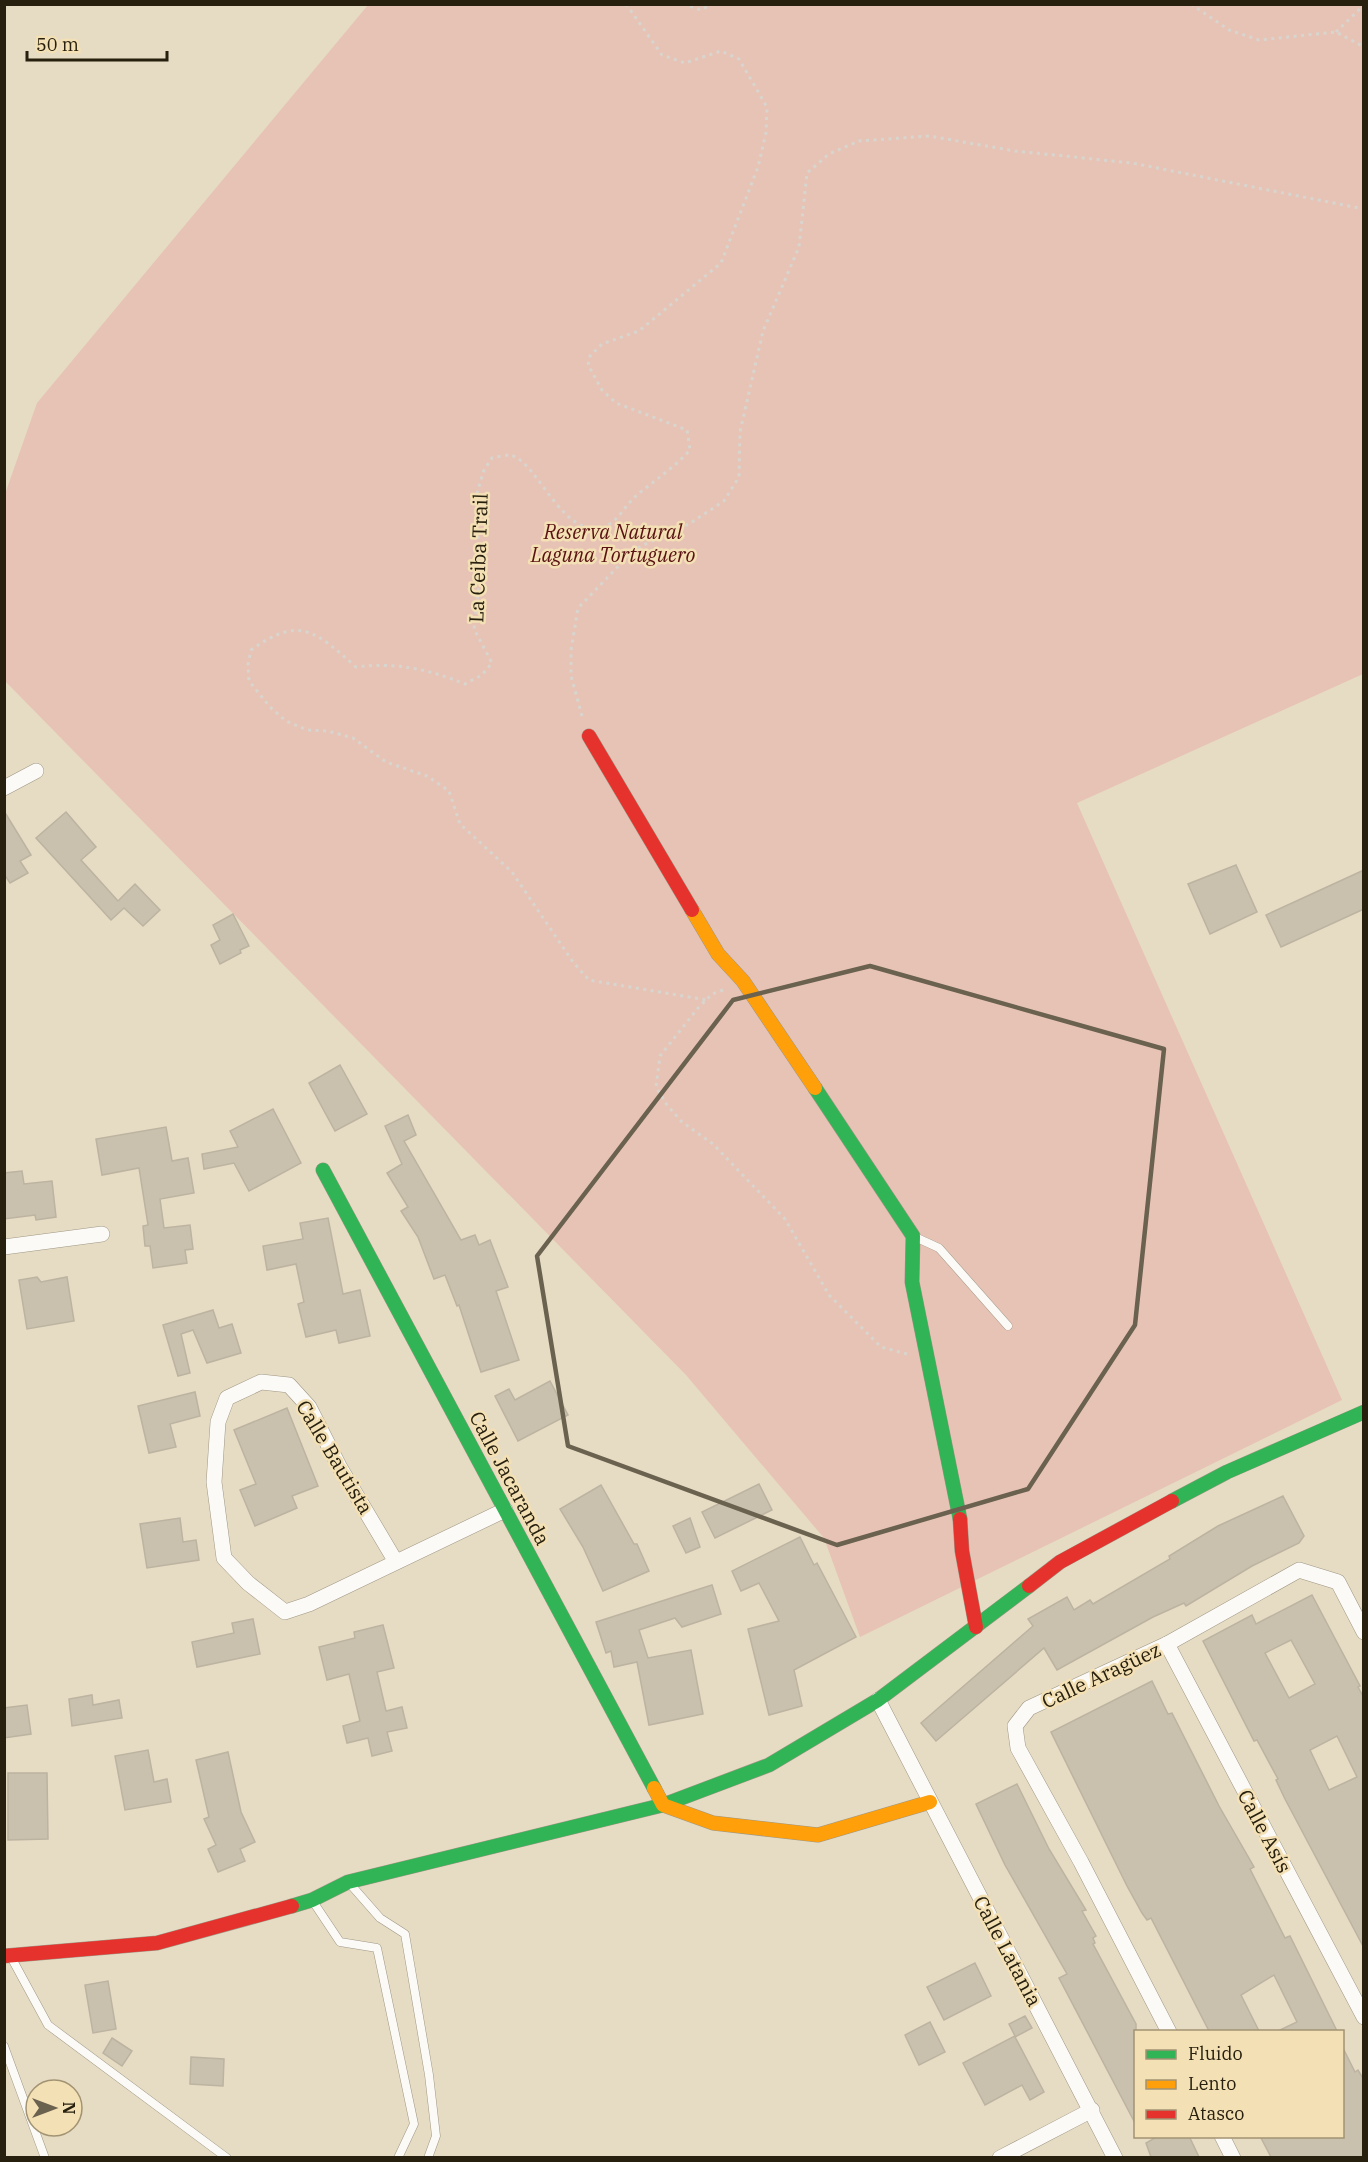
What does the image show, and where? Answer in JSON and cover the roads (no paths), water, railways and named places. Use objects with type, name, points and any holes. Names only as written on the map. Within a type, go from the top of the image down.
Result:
[{"type":"street","points":[[589,736],[718,954],[743,981],[913,1236],[912,1282],[960,1520],[962,1551],[976,1627]]},
{"type":"street","points":[[4,788],[36,771]]},
{"type":"street","name":"Calle Jacaranda","points":[[323,1170],[663,1805]]},
{"type":"street","points":[[4,1247],[102,1234]]},
{"type":"street","name":"Calle Bautista","points":[[396,1562],[339,1466],[309,1407],[289,1385],[261,1382],[227,1398],[218,1422],[214,1482],[224,1558],[248,1583],[285,1612],[309,1604],[505,1510]]},
{"type":"street","points":[[7,1956],[157,1943],[312,1900],[348,1882],[663,1805],[769,1765],[878,1700],[1060,1562],[1227,1472],[1364,1412]]},
{"type":"street","name":"Calle Aragüez","points":[[1168,2030],[1082,1862],[1018,1749],[1015,1726],[1029,1708],[1167,1644],[1299,1570],[1338,1582],[1364,1632]]},
{"type":"street","name":"Calle Asís","points":[[1167,1644],[1364,2017]]},
{"type":"street","name":"Calle Latania","points":[[878,1700],[1115,2157]]},
{"type":"street","points":[[663,1805],[713,1823],[818,1835],[930,1802]]},
{"type":"street","points":[[1000,2157],[1092,2110]]},
{"type":"street","points":[[1223,2138],[1233,2157]]},
{"type":"lane","points":[[913,1236],[939,1248],[1008,1326]]},
{"type":"lane","points":[[348,1882],[380,1918],[405,1934],[429,2075],[436,2136],[428,2157]]},
{"type":"lane","points":[[312,1900],[340,1942],[377,1948],[414,2124],[398,2157]]},
{"type":"lane","points":[[7,1956],[48,2025],[226,2157]]},
{"type":"lane","points":[[4,2046],[45,2157]]},
{"type":"park label","name":"Reserva Natural Laguna Tortuguero","points":[[613,542]]}]
